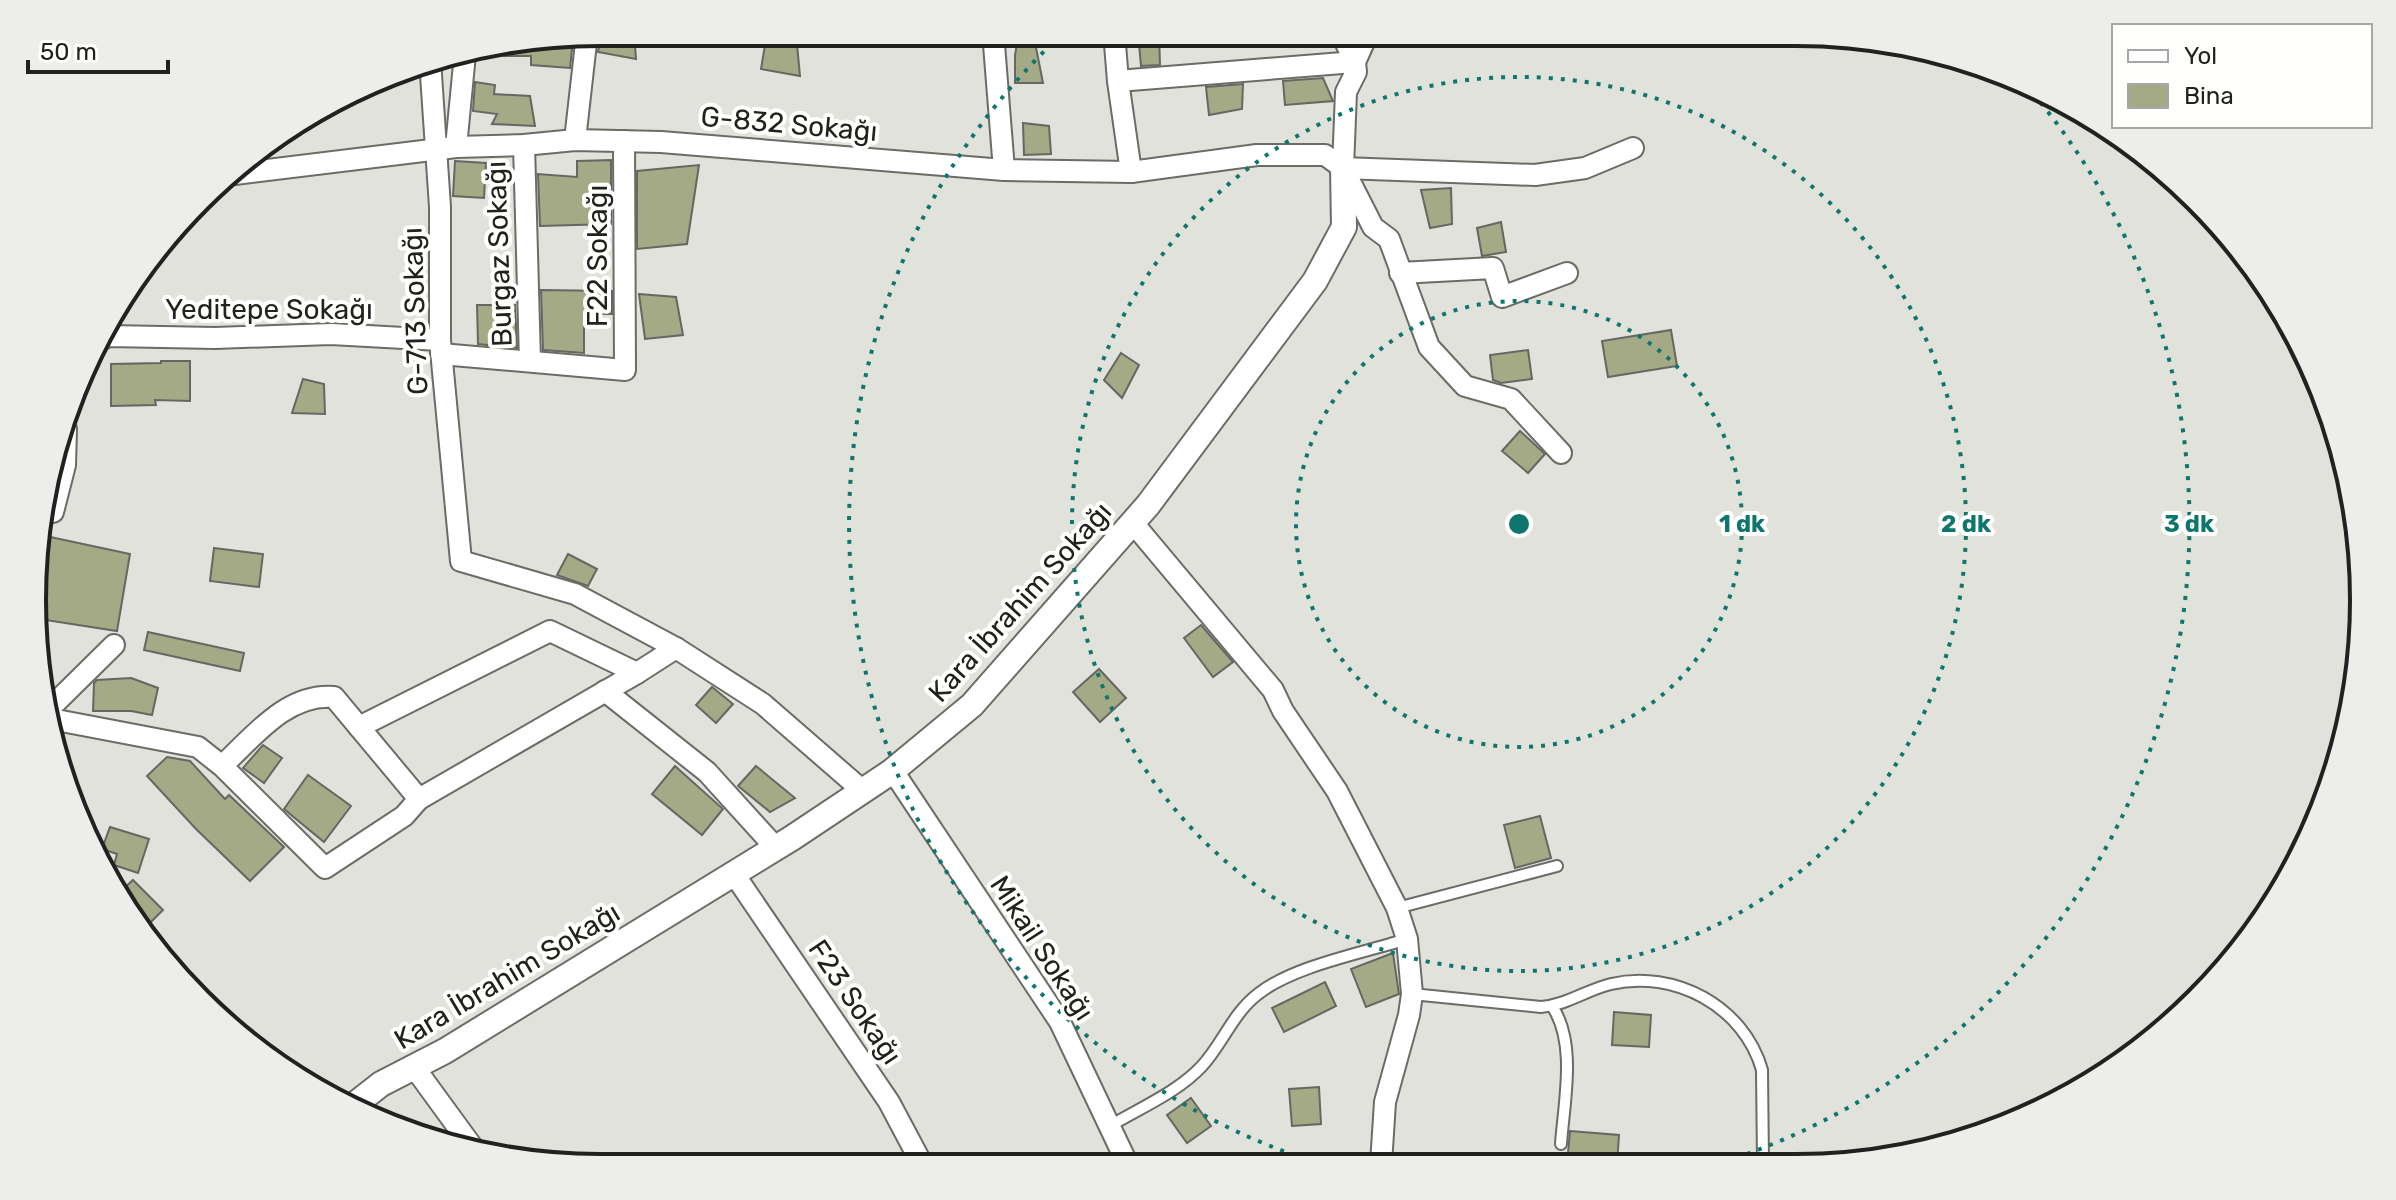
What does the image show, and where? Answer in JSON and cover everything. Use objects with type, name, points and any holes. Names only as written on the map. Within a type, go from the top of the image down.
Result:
[{"type":"street","points":[[575,140],[586,46]]},
{"type":"street","points":[[994,46],[1004,170]]},
{"type":"street","points":[[1115,46],[1131,172]]},
{"type":"street","points":[[1347,46],[1356,72],[1346,92],[1343,168],[1373,227],[1389,239],[1429,347],[1465,386],[1511,399],[1561,453]]},
{"type":"street","points":[[1355,62],[1362,46]]},
{"type":"street","points":[[1118,81],[1355,62]]},
{"type":"street","points":[[445,148],[463,64]]},
{"type":"street","name":"G-713 Sokağı","points":[[432,72],[445,148],[440,207],[441,347],[461,561],[575,594],[676,648]]},
{"type":"street","name":"G-832 Sokağı","points":[[248,172],[445,148],[575,140],[624,141],[1004,170],[1131,172],[1290,153],[1325,155],[1343,168]]},
{"type":"street","name":"F22 Sokağı","points":[[624,141],[625,370]]},
{"type":"street","name":"Burgaz Sokağı","points":[[524,145],[530,361]]},
{"type":"street","points":[[1343,168],[1535,175],[1585,168],[1633,148]]},
{"type":"street","name":"Kara İbrahim Sokağı","points":[[361,1100],[381,1084],[445,1051],[776,848],[893,771],[972,705],[1133,523],[1315,281],[1344,227],[1343,168]]},
{"type":"street","points":[[1400,273],[1493,268],[1502,297],[1567,273]]},
{"type":"street","name":"Yeditepe Sokağı","points":[[114,334],[215,338],[331,334],[530,361],[625,370]]},
{"type":"street","points":[[55,504],[65,456]]},
{"type":"street","points":[[1133,523],[1273,690],[1283,711],[1337,791],[1397,908],[1407,939],[1412,994],[1385,1102],[1382,1154]]},
{"type":"street","points":[[359,727],[550,631],[637,673]]},
{"type":"street","points":[[56,702],[114,645]]},
{"type":"street","points":[[60,721],[198,747],[222,766],[325,868],[404,816],[419,799],[676,648],[763,704],[863,791]]},
{"type":"street","points":[[605,691],[707,772],[776,848]]},
{"type":"street","points":[[222,766],[282,710],[316,695],[334,697],[419,799]]},
{"type":"street","name":"Mikail Sokağı","points":[[893,771],[1060,1022],[1123,1154]]},
{"type":"street","name":"F23 Sokağı","points":[[734,874],[889,1102],[917,1154]]},
{"type":"street","points":[[414,1067],[465,1137]]},
{"type":"lane","points":[[1397,908],[1557,866]]},
{"type":"lane","points":[[1110,1126],[1195,1073],[1238,1013],[1269,986],[1296,973],[1407,939]]},
{"type":"lane","points":[[1412,994],[1552,1006],[1607,985],[1647,981],[1683,988],[1712,1001],[1725,1011],[1758,1057],[1762,1070],[1763,1154]]},
{"type":"lane","points":[[1552,1006],[1562,1022],[1566,1039],[1561,1144]]},
{"type":"shaded area","points":[[2342,511],[2349,568],[2343,522]]},
{"type":"building","points":[[599,46],[635,46],[636,59],[598,52]]},
{"type":"building","points":[[765,46],[797,46],[800,76],[761,69]]},
{"type":"building","points":[[1017,46],[1036,46],[1043,83],[1015,83]]},
{"type":"building","points":[[1139,46],[1159,46],[1160,65],[1141,66]]},
{"type":"building","points":[[572,47],[570,68],[531,65],[531,56],[504,56]]},
{"type":"building","points":[[1323,78],[1333,101],[1285,105],[1283,81]]},
{"type":"building","points":[[475,82],[495,85],[494,94],[530,96],[535,126],[492,124],[497,114],[473,111]]},
{"type":"building","points":[[1243,84],[1242,109],[1209,115],[1206,87]]},
{"type":"building","points":[[1023,123],[1049,126],[1051,154],[1024,155]]},
{"type":"building","points":[[611,160],[611,224],[540,226],[538,174],[577,177],[577,161]]},
{"type":"building","points":[[455,161],[486,163],[484,198],[453,196]]},
{"type":"building","points":[[699,165],[687,244],[637,249],[637,171]]},
{"type":"building","points":[[1451,188],[1452,224],[1430,228],[1421,190]]},
{"type":"building","points":[[1501,222],[1506,252],[1482,256],[1477,228]]},
{"type":"building","points":[[541,290],[612,291],[612,314],[584,314],[584,353],[543,350]]},
{"type":"building","points":[[639,294],[676,297],[683,335],[645,339]]},
{"type":"building","points":[[477,305],[515,305],[517,348],[478,344]]},
{"type":"building","points":[[1671,330],[1677,366],[1608,377],[1602,341]]},
{"type":"building","points":[[1528,350],[1532,379],[1501,383],[1493,380],[1490,355]]},
{"type":"building","points":[[1121,353],[1139,365],[1122,398],[1104,380]]},
{"type":"building","points":[[190,361],[190,401],[155,400],[156,405],[111,406],[111,364]]},
{"type":"building","points":[[303,379],[324,384],[325,414],[292,413]]},
{"type":"building","points":[[1520,431],[1545,454],[1528,473],[1502,451]]},
{"type":"building","points":[[50,537],[130,554],[117,631],[47,620]]},
{"type":"building","points":[[214,548],[263,554],[259,587],[210,581]]},
{"type":"building","points":[[568,554],[597,569],[588,586],[557,575]]},
{"type":"building","points":[[1201,625],[1233,662],[1213,677],[1184,638]]},
{"type":"building","points":[[148,632],[244,653],[240,671],[144,650]]},
{"type":"building","points":[[1099,669],[1126,698],[1100,722],[1073,692]]},
{"type":"building","points":[[131,678],[158,688],[152,715],[131,711],[93,711],[94,683],[97,680]]},
{"type":"building","points":[[712,687],[733,704],[716,723],[696,705]]},
{"type":"building","points":[[263,745],[282,758],[264,783],[243,768]]},
{"type":"building","points":[[167,757],[190,761],[225,799],[229,795],[284,847],[250,881],[147,776]]},
{"type":"building","points":[[675,766],[723,809],[702,835],[652,794]]},
{"type":"building","points":[[756,766],[795,798],[770,812],[738,786]]},
{"type":"building","points":[[308,775],[351,806],[324,842],[284,809]]},
{"type":"building","points":[[1540,816],[1551,858],[1515,868],[1504,825]]},
{"type":"building","points":[[110,827],[149,839],[138,873],[114,865],[117,854],[106,850],[103,846]]},
{"type":"building","points":[[133,880],[163,910],[150,923],[126,887]]},
{"type":"building","points":[[1393,953],[1399,994],[1366,1007],[1351,969]]},
{"type":"building","points":[[1325,982],[1336,1006],[1284,1032],[1272,1008]]},
{"type":"building","points":[[1614,1012],[1651,1015],[1649,1047],[1612,1045]]},
{"type":"building","points":[[1319,1087],[1321,1124],[1292,1126],[1289,1089]]},
{"type":"building","points":[[1191,1098],[1211,1126],[1187,1143],[1167,1115]]},
{"type":"building","points":[[1570,1131],[1619,1135],[1618,1154],[1568,1154]]}]
